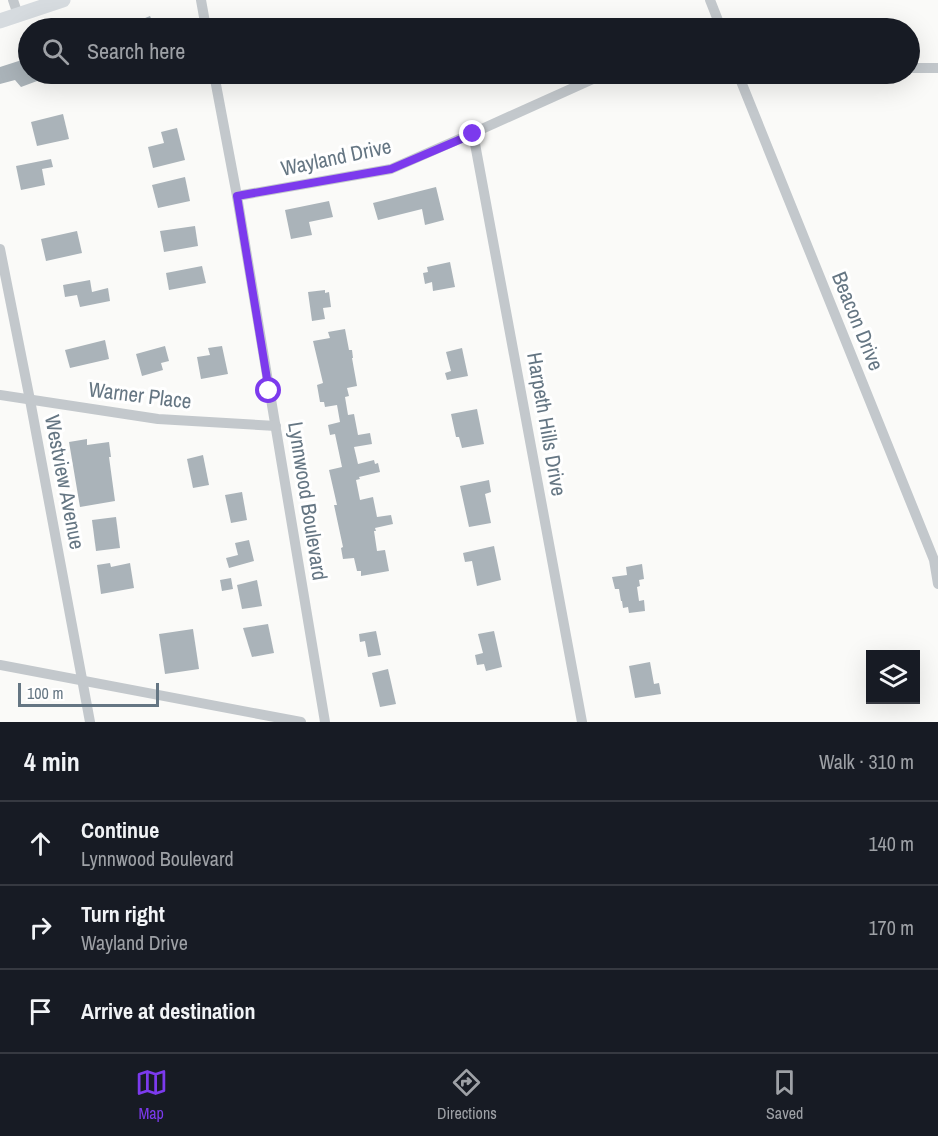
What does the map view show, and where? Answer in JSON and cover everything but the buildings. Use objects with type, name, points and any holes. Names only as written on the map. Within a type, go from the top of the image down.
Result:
[{"type":"main road","points":[[0,21],[63,0]]},
{"type":"street","points":[[13,0],[18,15]]},
{"type":"street","points":[[201,0],[204,18]]},
{"type":"street","points":[[710,0],[717,18]]},
{"type":"street","points":[[920,68],[938,68]]},
{"type":"street","name":"Lynnwood Boulevard","points":[[216,84],[237,196],[325,722]]},
{"type":"street","name":"Wayland Drive","points":[[237,196],[391,169],[582,84]]},
{"type":"street","name":"Beacon Drive","points":[[742,84],[934,560],[938,584]]},
{"type":"street","name":"Harpeth Hills Drive","points":[[473,134],[582,722]]},
{"type":"street","name":"Westview Avenue","points":[[0,249],[90,722]]},
{"type":"street","name":"Warner Place","points":[[0,395],[158,419],[276,426]]},
{"type":"street","points":[[0,665],[301,722]]},
{"type":"route","points":[[269,391],[237,196],[391,169],[473,134]]}]
